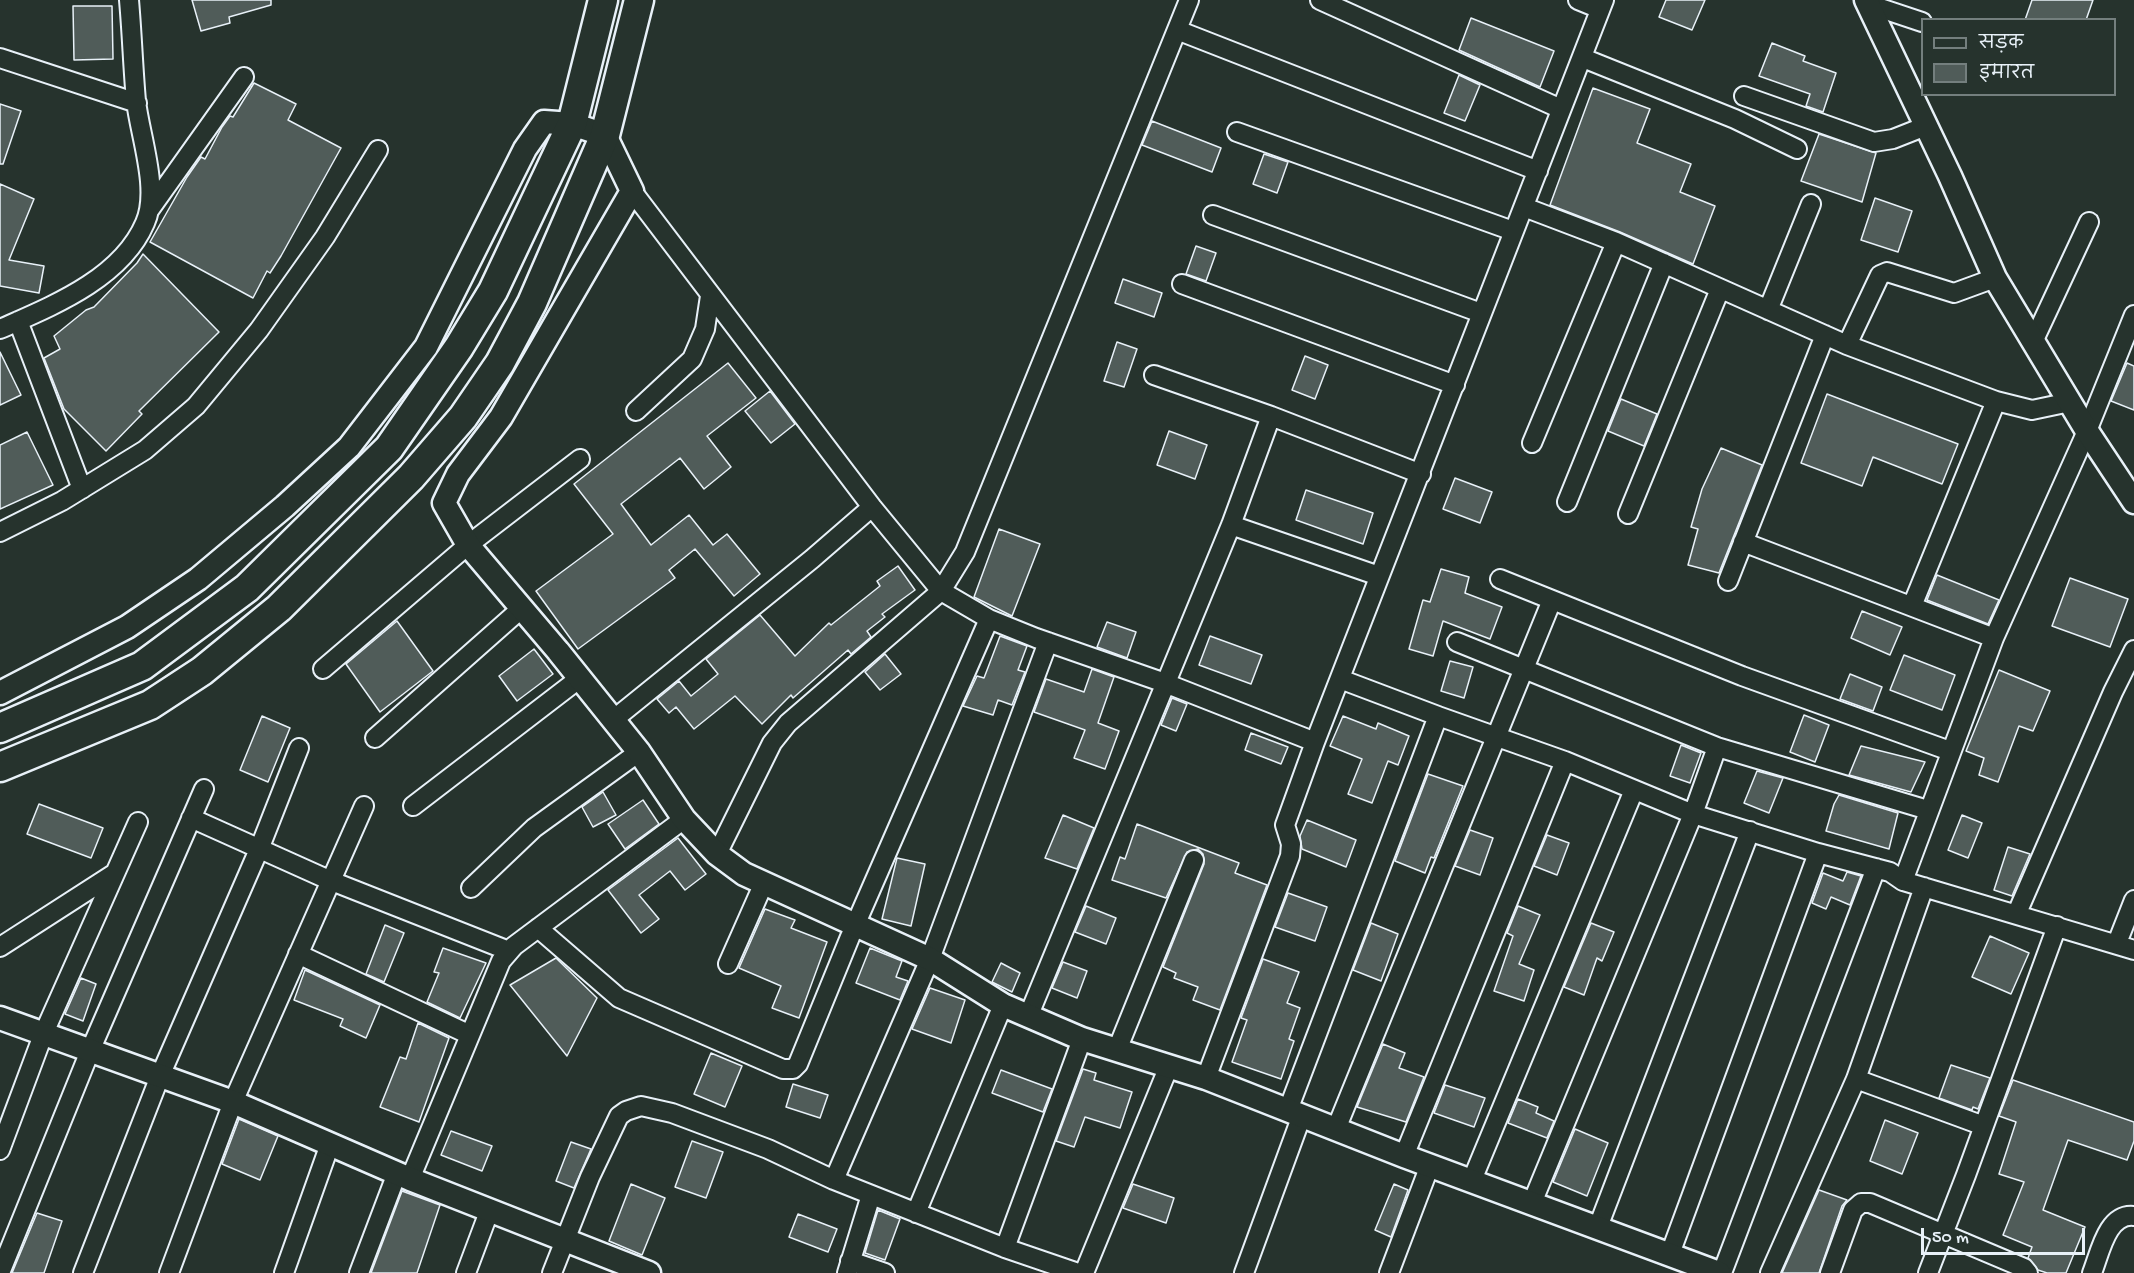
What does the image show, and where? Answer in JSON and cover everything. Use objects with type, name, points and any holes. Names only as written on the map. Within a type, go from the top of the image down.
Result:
[{"type":"main road","points":[[0,728],[142,666],[247,588],[389,448],[459,347],[493,291],[572,124],[603,0]]},
{"type":"main road","points":[[0,766],[150,705],[202,671],[279,608],[411,477],[463,417],[500,363],[532,303],[605,135],[639,0]]},
{"type":"street","points":[[129,0],[137,103],[148,171],[150,209]]},
{"type":"street","points":[[717,854],[772,743],[788,723],[941,591],[965,552],[1189,0]]},
{"type":"street","points":[[1320,0],[1561,109]]},
{"type":"street","points":[[1206,1078],[1290,856],[1291,844],[1285,825],[1315,742],[1602,5],[1578,0]]},
{"type":"street","points":[[1867,2],[1921,21]]},
{"type":"street","points":[[1867,2],[1995,278],[2087,431],[2134,502]]},
{"type":"street","points":[[1177,30],[1538,171]]},
{"type":"street","points":[[0,58],[137,103]]},
{"type":"street","points":[[1582,58],[1735,119],[1797,148]]},
{"type":"street","points":[[0,329],[48,308],[122,258],[145,223],[150,209],[244,77]]},
{"type":"street","points":[[1744,96],[1874,142],[1893,139],[1926,126]]},
{"type":"street","points":[[0,693],[127,627],[198,579],[285,506],[349,447],[426,347],[525,149],[544,122],[572,124],[605,135],[632,191],[872,507],[941,591],[989,619],[1165,683],[1315,742]]},
{"type":"street","points":[[1236,132],[1513,231]]},
{"type":"street","points":[[0,532],[82,489],[146,450],[196,405],[228,370],[325,237],[378,150]]},
{"type":"street","points":[[632,191],[501,417],[458,474],[444,503],[468,545],[639,752],[684,819],[717,854],[763,885],[930,959],[1003,1005],[1082,1040],[1206,1078],[1404,1156],[1720,1273],[1876,868]]},
{"type":"street","points":[[1768,310],[1811,204]]},
{"type":"street","points":[[1524,207],[1616,242],[1847,345],[1996,402],[2032,410],[2070,402]]},
{"type":"street","points":[[1213,215],[1481,313]]},
{"type":"street","points":[[2033,342],[2089,222]]},
{"type":"street","points":[[1532,443],[1616,242]]},
{"type":"street","points":[[1567,502],[1664,263]]},
{"type":"street","points":[[1847,345],[1880,275],[1887,272],[1954,293],[1995,278]]},
{"type":"street","points":[[1182,284],[1455,385]]},
{"type":"street","points":[[1628,514],[1720,289]]},
{"type":"street","points":[[636,411],[692,359],[705,328],[710,296]]},
{"type":"street","points":[[1903,881],[1994,638],[2087,431],[2134,315]]},
{"type":"street","points":[[18,321],[82,489]]},
{"type":"street","points":[[1728,581],[1825,335]]},
{"type":"street","points":[[1154,375],[1271,416],[1420,474]]},
{"type":"street","points":[[1912,606],[1996,402]]},
{"type":"street","points":[[1028,1017],[1231,525],[1271,416]]},
{"type":"street","points":[[323,669],[468,545],[580,459]]},
{"type":"street","points":[[613,720],[812,559],[872,507]]},
{"type":"street","points":[[1231,525],[1379,576]]},
{"type":"street","points":[[1743,542],[1994,638]]},
{"type":"street","points":[[1500,579],[1742,676],[1950,751]]},
{"type":"street","points":[[1336,1130],[1552,600]]},
{"type":"street","points":[[375,738],[522,608]]},
{"type":"street","points":[[538,928],[619,998],[783,1069],[793,1069],[798,1064],[855,926],[989,619]]},
{"type":"street","points":[[834,1180],[930,959],[1048,642]]},
{"type":"street","points":[[1457,642],[1717,747],[1928,810]]},
{"type":"street","points":[[2017,913],[2113,692],[2134,650]]},
{"type":"street","points":[[412,806],[579,678]]},
{"type":"street","points":[[1340,679],[1565,761],[1692,814],[1818,853],[1890,872],[1903,881],[2126,946],[2134,900]]},
{"type":"street","points":[[1244,1273],[1295,1113],[1438,716]]},
{"type":"street","points":[[1532,1203],[1692,814],[1717,747]]},
{"type":"street","points":[[84,1273],[160,1076],[260,847],[299,748]]},
{"type":"street","points":[[471,888],[534,828],[639,752]]},
{"type":"street","points":[[1404,1156],[1565,761]]},
{"type":"street","points":[[0,1273],[90,1051],[204,789]]},
{"type":"street","points":[[1472,1180],[1634,790]]},
{"type":"street","points":[[169,1273],[233,1102],[329,880],[364,806]]},
{"type":"street","points":[[191,818],[260,847],[329,880],[509,951]]},
{"type":"street","points":[[359,1273],[471,1035],[501,961],[509,951],[538,928],[684,819]]},
{"type":"street","points":[[0,1150],[43,1035],[138,822]]},
{"type":"street","points":[[1598,1227],[1750,831]]},
{"type":"street","points":[[1670,1254],[1818,853]]},
{"type":"street","points":[[1117,1050],[1194,860]]},
{"type":"street","points":[[0,947],[115,873]]},
{"type":"street","points":[[729,964],[763,885]]},
{"type":"street","points":[[1770,1273],[1856,1079],[1924,887]]},
{"type":"street","points":[[1928,1273],[2057,926]]},
{"type":"street","points":[[298,954],[471,1035]]},
{"type":"street","points":[[916,1213],[1003,1005]]},
{"type":"street","points":[[0,1018],[233,1102],[403,1176],[490,1209],[636,1271]]},
{"type":"street","points":[[1005,1248],[1082,1040]]},
{"type":"street","points":[[1084,1273],[1169,1066]]},
{"type":"street","points":[[1856,1079],[1984,1126]]},
{"type":"street","points":[[552,1273],[590,1177],[619,1116],[641,1106],[672,1113],[768,1149],[834,1180],[916,1213],[1005,1248],[1078,1273]]},
{"type":"street","points":[[284,1273],[330,1144]]},
{"type":"street","points":[[1389,1273],[1430,1165]]},
{"type":"street","points":[[871,1195],[848,1267],[885,1273]]},
{"type":"street","points":[[1830,1273],[1847,1220],[1861,1203],[1880,1206],[2024,1268],[2028,1273]]},
{"type":"street","points":[[466,1273],[490,1209]]},
{"type":"street","points":[[2092,1273],[2112,1225],[2123,1216],[2134,1216]]},
{"type":"building","points":[[192,0],[271,0],[271,5],[229,17],[230,23],[201,31]]},
{"type":"building","points":[[1666,0],[1705,0],[1692,30],[1659,17]]},
{"type":"building","points":[[2032,0],[2093,0],[2087,18],[2026,18]]},
{"type":"building","points":[[73,6],[112,6],[113,59],[74,60]]},
{"type":"building","points":[[1471,18],[1554,51],[1540,87],[1459,50]]},
{"type":"building","points":[[1772,43],[1805,56],[1803,61],[1836,73],[1823,112],[1806,106],[1810,94],[1759,76]]},
{"type":"building","points":[[1459,75],[1480,85],[1465,121],[1444,113]]},
{"type":"building","points":[[254,83],[296,104],[288,120],[341,148],[281,256],[270,273],[267,271],[253,298],[150,242],[187,177],[201,157],[205,159],[222,127],[230,116],[233,117]]},
{"type":"building","points":[[1593,88],[1650,109],[1637,143],[1691,164],[1680,192],[1715,206],[1693,264],[1550,205]]},
{"type":"building","points":[[0,104],[21,111],[3,164],[0,164]]},
{"type":"building","points":[[1152,121],[1221,148],[1212,172],[1142,145]]},
{"type":"building","points":[[1819,134],[1876,153],[1862,202],[1801,181]]},
{"type":"building","points":[[1264,154],[1288,162],[1277,193],[1253,184]]},
{"type":"building","points":[[0,184],[34,199],[9,260],[44,266],[39,293],[0,286]]},
{"type":"building","points":[[1875,198],[1912,211],[1898,252],[1861,240]]},
{"type":"building","points":[[1196,246],[1216,253],[1206,281],[1186,274]]},
{"type":"building","points":[[143,254],[219,332],[139,411],[142,414],[106,451],[64,409],[44,358],[60,349],[54,336],[86,310],[94,307]]},
{"type":"building","points":[[1123,279],[1162,293],[1154,317],[1115,303]]},
{"type":"building","points":[[1117,342],[1137,349],[1124,387],[1104,381]]},
{"type":"building","points":[[0,352],[21,395],[0,405]]},
{"type":"building","points":[[1305,356],[1328,365],[1315,399],[1292,390]]},
{"type":"building","points":[[728,363],[756,398],[707,436],[731,467],[704,489],[680,458],[621,504],[651,545],[689,515],[713,545],[727,534],[760,574],[734,596],[695,549],[669,570],[675,578],[578,649],[536,591],[613,534],[574,484]]},
{"type":"building","points":[[2127,363],[2134,366],[2134,410],[2111,401]]},
{"type":"building","points":[[770,391],[795,424],[771,443],[745,411]]},
{"type":"building","points":[[1827,394],[1958,444],[1942,484],[1873,457],[1862,486],[1801,463]]},
{"type":"building","points":[[1621,399],[1657,414],[1644,446],[1608,431]]},
{"type":"building","points":[[1169,431],[1207,445],[1195,479],[1157,465]]},
{"type":"building","points":[[27,432],[53,485],[0,509],[0,445]]},
{"type":"building","points":[[1721,448],[1762,465],[1719,573],[1688,565],[1698,529],[1691,527],[1702,489]]},
{"type":"building","points":[[1455,478],[1492,492],[1480,523],[1443,509]]},
{"type":"building","points":[[1306,490],[1373,513],[1363,544],[1296,520]]},
{"type":"building","points":[[999,529],[1040,544],[1012,616],[974,597]]},
{"type":"building","points":[[898,566],[915,590],[882,614],[885,617],[867,631],[871,637],[851,654],[848,650],[793,698],[791,695],[762,724],[735,696],[694,729],[676,707],[669,713],[657,699],[679,681],[691,696],[718,674],[706,659],[760,615],[795,656],[829,623],[831,625],[880,586],[877,581]]},
{"type":"building","points":[[1441,569],[1469,577],[1465,593],[1502,607],[1490,639],[1443,621],[1433,656],[1409,649],[1423,600],[1430,602]]},
{"type":"building","points":[[1937,575],[1999,600],[1988,624],[1927,600]]},
{"type":"building","points":[[2070,578],[2128,599],[2110,647],[2052,626]]},
{"type":"building","points":[[1862,611],[1902,627],[1890,655],[1851,638]]},
{"type":"building","points":[[397,621],[433,671],[380,712],[346,664]]},
{"type":"building","points":[[1107,622],[1136,632],[1127,658],[1097,647]]},
{"type":"building","points":[[1000,636],[1027,646],[1018,670],[1025,672],[1012,705],[998,700],[993,715],[963,706],[977,676],[984,678]]},
{"type":"building","points":[[1210,636],[1262,655],[1251,684],[1199,665]]},
{"type":"building","points":[[534,649],[553,674],[517,701],[499,676]]},
{"type":"building","points":[[885,654],[901,674],[880,690],[865,672]]},
{"type":"building","points":[[1904,655],[1955,675],[1942,710],[1890,690]]},
{"type":"building","points":[[1450,661],[1473,667],[1464,698],[1441,691]]},
{"type":"building","points":[[1092,669],[1114,677],[1098,723],[1119,731],[1105,769],[1074,758],[1085,730],[1034,712],[1046,679],[1084,692]]},
{"type":"building","points":[[1999,670],[2050,691],[2033,731],[2019,726],[1998,782],[1979,775],[1984,758],[1966,751]]},
{"type":"building","points":[[1850,674],[1882,687],[1873,711],[1840,699]]},
{"type":"building","points":[[1172,698],[1187,704],[1176,731],[1161,725]]},
{"type":"building","points":[[1804,715],[1829,725],[1815,762],[1790,752]]},
{"type":"building","points":[[262,716],[290,728],[268,782],[240,770]]},
{"type":"building","points":[[1343,716],[1376,729],[1378,723],[1409,736],[1398,765],[1388,761],[1372,803],[1348,794],[1362,759],[1330,746]]},
{"type":"building","points":[[1251,733],[1288,747],[1281,764],[1245,750]]},
{"type":"building","points":[[1681,745],[1701,753],[1690,783],[1670,776]]},
{"type":"building","points":[[1861,746],[1925,762],[1911,792],[1849,775]]},
{"type":"building","points":[[1757,771],[1783,778],[1769,813],[1744,803]]},
{"type":"building","points":[[1428,774],[1463,786],[1434,858],[1431,857],[1425,873],[1395,861]]},
{"type":"building","points":[[603,792],[616,815],[593,827],[582,807]]},
{"type":"building","points":[[1839,795],[1898,813],[1889,849],[1826,831]]},
{"type":"building","points":[[643,800],[659,824],[625,849],[608,824]]},
{"type":"building","points":[[39,804],[103,828],[91,858],[27,834]]},
{"type":"building","points":[[1063,815],[1094,828],[1077,869],[1045,858]]},
{"type":"building","points":[[1962,815],[1982,823],[1968,858],[1948,850]]},
{"type":"building","points":[[1307,820],[1356,840],[1346,867],[1302,849],[1300,836]]},
{"type":"building","points":[[1137,824],[1239,863],[1235,873],[1267,885],[1220,1010],[1193,1000],[1198,987],[1174,978],[1176,973],[1163,967],[1204,864],[1203,854],[1198,849],[1187,852],[1166,898],[1112,880],[1120,857],[1125,859]]},
{"type":"building","points":[[1470,830],[1493,838],[1480,875],[1455,866]]},
{"type":"building","points":[[1547,835],[1569,843],[1557,875],[1534,866]]},
{"type":"building","points":[[678,838],[706,874],[685,890],[670,871],[639,895],[659,919],[641,933],[608,890]]},
{"type":"building","points":[[2008,847],[2030,854],[2012,896],[1994,890]]},
{"type":"building","points":[[897,858],[925,864],[911,926],[882,919]]},
{"type":"building","points":[[1847,872],[1861,876],[1850,905],[1831,897],[1826,909],[1812,903],[1823,873],[1843,881]]},
{"type":"building","points":[[1288,893],[1327,907],[1315,941],[1275,927]]},
{"type":"building","points":[[1086,906],[1116,918],[1106,944],[1075,932]]},
{"type":"building","points":[[1518,906],[1540,915],[1519,964],[1534,970],[1524,1001],[1494,991],[1513,936],[1507,933]]},
{"type":"building","points":[[765,909],[795,920],[791,928],[827,942],[799,1018],[772,1008],[781,986],[739,968]]},
{"type":"building","points":[[1371,923],[1398,934],[1381,981],[1353,970]]},
{"type":"building","points":[[1591,923],[1614,932],[1602,961],[1597,958],[1584,995],[1564,987]]},
{"type":"building","points":[[385,925],[404,933],[384,982],[366,974]]},
{"type":"building","points":[[1990,936],[2029,953],[2011,994],[1972,977]]},
{"type":"building","points":[[443,948],[486,963],[460,1018],[427,1002],[439,973],[434,972]]},
{"type":"building","points":[[870,948],[902,961],[896,977],[908,981],[900,1000],[856,983]]},
{"type":"building","points":[[556,958],[597,998],[567,1056],[510,985]]},
{"type":"building","points":[[1263,959],[1299,972],[1287,1003],[1300,1008],[1289,1039],[1294,1041],[1281,1079],[1232,1062],[1247,1020],[1241,1018]]},
{"type":"building","points":[[1063,962],[1087,971],[1077,998],[1052,988]]},
{"type":"building","points":[[1001,963],[1020,973],[1012,992],[992,982]]},
{"type":"building","points":[[305,970],[380,1005],[366,1038],[340,1026],[343,1019],[294,1000]]},
{"type":"building","points":[[81,978],[96,984],[83,1021],[65,1014]]},
{"type":"building","points":[[930,988],[965,1000],[951,1043],[912,1029]]},
{"type":"building","points":[[418,1023],[449,1038],[419,1122],[380,1107],[400,1057],[406,1059]]},
{"type":"building","points":[[1383,1044],[1405,1053],[1399,1068],[1424,1077],[1406,1122],[1357,1107]]},
{"type":"building","points":[[711,1053],[742,1066],[725,1107],[694,1094]]},
{"type":"building","points":[[1951,1065],[1990,1078],[1978,1109],[1973,1107],[1972,1110],[1939,1098]]},
{"type":"building","points":[[1083,1069],[1096,1073],[1094,1080],[1132,1092],[1120,1128],[1085,1117],[1074,1147],[1056,1141]]},
{"type":"building","points":[[1001,1070],[1052,1089],[1043,1112],[992,1093]]},
{"type":"building","points":[[2013,1080],[2134,1122],[2134,1141],[2127,1160],[2068,1140],[2043,1210],[2085,1227],[2066,1273],[2047,1273],[2038,1270],[2028,1258],[2032,1247],[2003,1235],[2024,1182],[1999,1174],[2016,1122],[1999,1116]]},
{"type":"building","points":[[793,1084],[828,1095],[820,1118],[786,1107]]},
{"type":"building","points":[[1445,1085],[1485,1098],[1474,1127],[1434,1113]]},
{"type":"building","points":[[1518,1099],[1538,1107],[1536,1113],[1554,1121],[1547,1138],[1508,1123]]},
{"type":"building","points":[[239,1119],[278,1136],[260,1180],[222,1164]]},
{"type":"building","points":[[1885,1120],[1918,1133],[1902,1174],[1870,1161]]},
{"type":"building","points":[[1575,1129],[1608,1143],[1587,1196],[1553,1182]]},
{"type":"building","points":[[451,1131],[492,1146],[482,1171],[441,1155]]},
{"type":"building","points":[[692,1141],[723,1152],[706,1198],[675,1187]]},
{"type":"building","points":[[571,1142],[591,1149],[574,1188],[556,1181]]},
{"type":"building","points":[[631,1184],[665,1198],[642,1255],[609,1241]]},
{"type":"building","points":[[1133,1184],[1174,1198],[1166,1223],[1123,1208]]},
{"type":"building","points":[[1394,1184],[1408,1190],[1391,1237],[1375,1230]]},
{"type":"building","points":[[1819,1190],[1847,1200],[1842,1206],[1819,1273],[1782,1273]]},
{"type":"building","points":[[402,1191],[440,1205],[417,1273],[371,1273]]},
{"type":"building","points":[[878,1210],[900,1219],[885,1260],[865,1253]]},
{"type":"building","points":[[37,1213],[62,1221],[44,1273],[12,1273]]},
{"type":"building","points":[[798,1214],[837,1229],[828,1252],[789,1237]]}]
